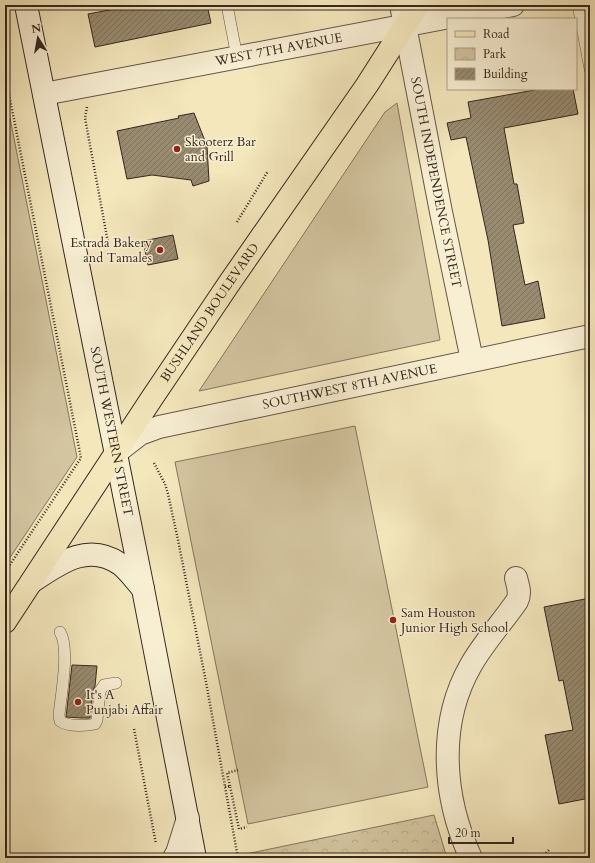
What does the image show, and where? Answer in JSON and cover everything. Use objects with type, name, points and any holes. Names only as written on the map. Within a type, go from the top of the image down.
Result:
[{"type":"main road","name":"BUSHLAND BOULEVARD","points":[[5,622],[230,282],[362,91],[403,15],[418,5]]},
{"type":"street","name":"SOUTH WESTERN STREET","points":[[26,5],[143,589],[195,858]]},
{"type":"street","name":"WEST 7TH AVENUE","points":[[44,94],[237,57],[403,15],[514,5]]},
{"type":"street","name":"SOUTH INDEPENDENCE STREET","points":[[403,15],[441,212],[472,360]]},
{"type":"street","name":"SOUTHWEST 8TH AVENUE","points":[[116,453],[140,434],[159,427],[590,336]]},
{"type":"street","points":[[33,581],[60,563],[77,557],[93,554],[105,557],[120,565],[143,589]]},
{"type":"street","points":[[471,858],[452,806],[448,773],[450,725],[458,694],[470,666],[489,637],[517,601],[519,591],[516,578]]},
{"type":"street","points":[[174,858],[188,818]]},
{"type":"lane","points":[[226,5],[237,57]]},
{"type":"lane","points":[[578,5],[590,69]]},
{"type":"lane","points":[[60,632],[63,638],[65,650],[59,715],[60,721],[64,724],[95,724],[97,720],[100,691],[104,686],[116,683]]},
{"type":"path","points":[[5,74],[81,458],[5,572]]},
{"type":"path","points":[[88,105],[85,118],[109,248]]},
{"type":"path","points":[[237,222],[268,171]]},
{"type":"path","points":[[154,463],[166,489],[178,540],[238,858]]},
{"type":"path","points":[[134,729],[156,842],[155,848]]},
{"type":"path","points":[[238,770],[228,773],[230,786],[239,829],[247,827]]},
{"type":"path","points":[[225,787],[230,786]]},
{"type":"path","points":[[546,853],[549,850]]},
{"type":"green space","points":[[5,93],[77,457],[5,565]]},
{"type":"green space","points":[[397,103],[440,340],[199,391],[385,112]]},
{"type":"green space","points":[[355,426],[428,787],[248,824],[175,462]]},
{"type":"green space","points":[[434,815],[447,858],[242,858],[241,855]]},
{"type":"building","points":[[136,5],[207,5],[211,23],[95,47],[88,14]]},
{"type":"building","points":[[534,90],[573,90],[578,114],[504,128],[514,184],[517,184],[524,223],[513,225],[525,285],[538,281],[545,318],[502,326],[488,240],[466,137],[451,140],[447,123],[471,118],[468,102]]},
{"type":"building","points":[[194,113],[207,146],[209,181],[193,186],[191,180],[152,175],[127,179],[117,131],[179,118],[178,116]]},
{"type":"building","points":[[173,235],[178,259],[148,265],[143,241]]},
{"type":"building","points":[[590,598],[590,798],[559,804],[545,735],[573,730],[563,680],[559,681],[544,607]]},
{"type":"building","points":[[72,665],[97,666],[90,718],[66,717]]},
{"type":"place","name":"Skooterz Bar and Grill","points":[[177,149]]},
{"type":"place","name":"Estrada Bakery and Tamales","points":[[160,250]]},
{"type":"place","name":"Sam Houston Junior High School","points":[[393,620]]},
{"type":"place","name":"It's A Punjabi Affair","points":[[78,702]]}]
